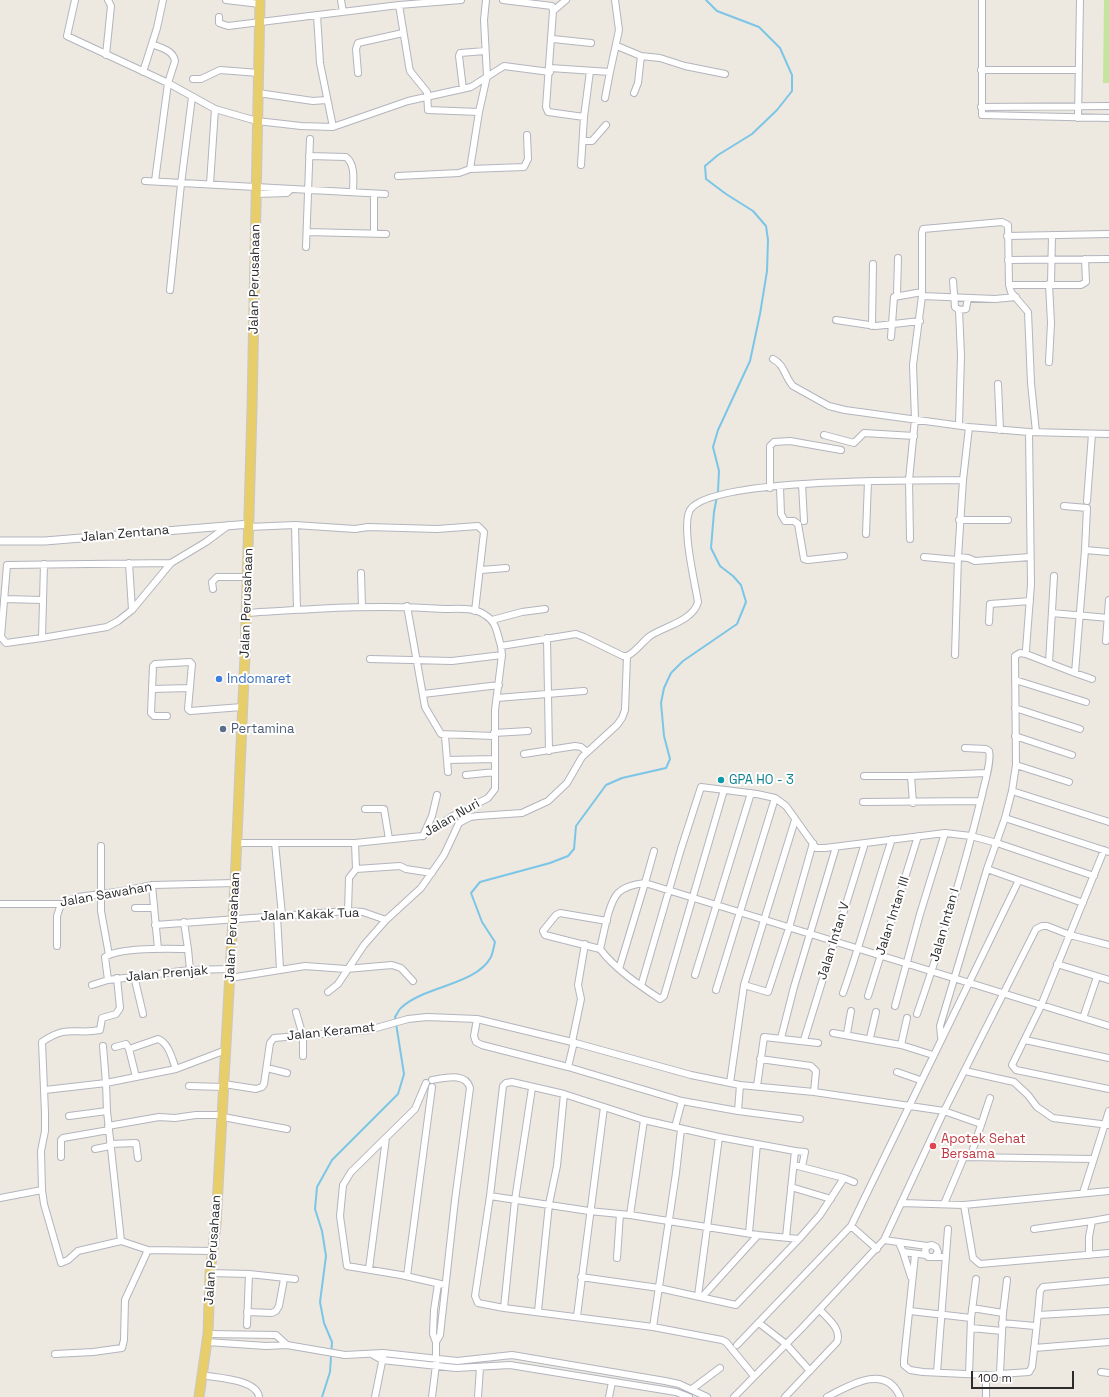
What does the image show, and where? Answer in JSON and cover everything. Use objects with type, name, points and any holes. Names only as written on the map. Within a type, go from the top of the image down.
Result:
[{"type":"main road","name":"Jalan Perusahaan","points":[[199,1397],[207,1338],[210,1273],[223,1116],[232,920],[238,842],[250,525],[260,2]]},
{"type":"street","points":[[75,0],[67,36],[168,83],[215,109],[257,119],[301,126],[332,124],[427,94],[463,87],[474,87],[487,74],[504,66],[550,70],[610,72]]},
{"type":"street","points":[[106,55],[111,6],[108,0]]},
{"type":"street","points":[[143,72],[163,0]]},
{"type":"street","points":[[226,0],[260,2]]},
{"type":"street","points":[[341,0],[343,12]]},
{"type":"street","points":[[219,18],[219,23],[222,26],[259,23],[343,12],[389,3],[399,5],[461,0]]},
{"type":"street","points":[[470,169],[487,74],[485,51],[486,0]]},
{"type":"street","points":[[503,0],[551,7],[566,0]]},
{"type":"street","points":[[606,98],[619,30],[615,0]]},
{"type":"street","points":[[982,0],[981,114],[983,116],[1109,118]]},
{"type":"street","points":[[1078,118],[1080,0]]},
{"type":"street","points":[[399,5],[410,71],[427,94],[427,108],[430,112],[479,112]]},
{"type":"street","points":[[551,7],[553,39],[548,112],[584,117]]},
{"type":"street","points":[[317,15],[320,63],[326,100],[332,124]]},
{"type":"street","points":[[358,72],[356,49],[358,43],[403,33]]},
{"type":"street","points":[[553,39],[591,43]]},
{"type":"street","points":[[152,44],[169,51],[174,57],[168,83],[155,181]]},
{"type":"street","points":[[617,46],[641,56],[660,58],[685,66],[725,74]]},
{"type":"street","points":[[463,87],[459,61],[460,54],[485,51]]},
{"type":"street","points":[[634,93],[638,83],[641,56]]},
{"type":"street","points":[[193,79],[207,77],[220,70],[258,73]]},
{"type":"street","points":[[981,70],[1078,70]]},
{"type":"street","points":[[581,165],[584,141],[584,117],[590,71]]},
{"type":"street","points":[[258,93],[313,101],[326,100]]},
{"type":"street","points":[[170,290],[192,97]]},
{"type":"street","points":[[981,107],[1109,106]]},
{"type":"street","points":[[210,184],[215,109]]},
{"type":"street","points":[[584,141],[592,141],[606,125]]},
{"type":"street","points":[[398,176],[459,173],[470,169],[524,167],[528,159],[527,135]]},
{"type":"street","points":[[306,247],[310,139]]},
{"type":"street","points":[[309,156],[346,157],[350,160],[352,166],[352,192]]},
{"type":"street","points":[[145,181],[181,184],[210,184],[256,191],[287,193],[290,190],[308,190],[385,194]]},
{"type":"street","points":[[374,194],[374,233]]},
{"type":"street","points":[[910,539],[909,480],[915,419],[913,365],[920,321],[922,294],[923,229],[1002,222],[1008,225],[1008,285],[1028,312],[1031,383],[1036,432]]},
{"type":"street","points":[[307,232],[386,234]]},
{"type":"street","points":[[1007,236],[1109,234]]},
{"type":"street","points":[[1049,362],[1052,323],[1050,284],[1052,235]]},
{"type":"street","points":[[891,337],[893,299],[897,295],[898,258]]},
{"type":"street","points":[[1008,285],[1081,285],[1086,282],[1085,259]]},
{"type":"street","points":[[1008,260],[1109,259]]},
{"type":"street","points":[[872,326],[873,264]]},
{"type":"street","points":[[953,281],[954,307],[959,310],[967,308],[968,298]]},
{"type":"street","points":[[897,295],[922,294],[968,298],[1016,297]]},
{"type":"street","points":[[959,310],[961,356],[959,425]]},
{"type":"street","points":[[836,320],[872,326],[920,321]]},
{"type":"street","points":[[773,359],[782,365],[793,386],[829,406],[845,410],[1000,430],[1109,434]]},
{"type":"street","points":[[998,384],[1000,430]]},
{"type":"street","points":[[955,655],[959,520],[969,427]]},
{"type":"street","points":[[1026,650],[1030,601],[1029,432]]},
{"type":"street","points":[[824,434],[854,443],[864,433],[914,436]]},
{"type":"street","points":[[1087,501],[1092,434]]},
{"type":"street","points":[[770,488],[770,446],[774,442],[790,441],[841,450]]},
{"type":"street","points":[[328,992],[338,984],[346,969],[364,945],[386,920],[416,893],[432,873],[444,855],[459,823],[468,814],[522,813],[536,808],[548,801],[567,783],[586,751],[617,725],[622,718],[624,710],[627,656],[649,637],[662,628],[683,619],[696,608],[698,602],[688,539],[688,520],[690,511],[695,504],[721,494],[802,484],[868,481],[963,480]]},
{"type":"street","points":[[866,534],[868,481]]},
{"type":"street","points":[[802,484],[804,521]]},
{"type":"street","points":[[780,487],[781,514],[785,521],[794,521],[798,524],[804,559],[808,560],[844,556]]},
{"type":"street","points":[[1064,506],[1087,508],[1086,550],[1075,673]]},
{"type":"street","points":[[959,520],[1008,520]]},
{"type":"street","points":[[171,563],[7,565],[1,637],[6,643],[107,627],[132,610],[171,563],[206,542],[230,525]]},
{"type":"street","name":"Jalan Zentana","points":[[0,541],[45,541],[230,525],[250,525]]},
{"type":"street","points":[[250,525],[295,525],[355,529],[368,527],[437,529],[478,526],[484,532],[475,610]]},
{"type":"street","points":[[295,525],[298,610]]},
{"type":"street","points":[[1086,550],[1109,552]]},
{"type":"street","points":[[924,557],[958,559],[968,558],[975,561],[1030,557]]},
{"type":"street","points":[[129,563],[132,610]]},
{"type":"street","points":[[42,638],[44,564]]},
{"type":"street","points":[[480,570],[506,568]]},
{"type":"street","points":[[361,573],[362,607]]},
{"type":"street","points":[[1050,663],[1054,576]]},
{"type":"street","points":[[213,589],[212,582],[217,577],[248,577]]},
{"type":"street","points":[[4,599],[43,600]]},
{"type":"street","points":[[1106,641],[1109,600]]},
{"type":"street","points":[[989,622],[990,604],[1030,601]]},
{"type":"street","points":[[247,613],[407,606],[475,610],[492,620],[522,612],[545,610]]},
{"type":"street","points":[[407,606],[427,713],[440,734],[445,736],[528,731]]},
{"type":"street","points":[[1052,613],[1108,618]]},
{"type":"street","name":"Jalan Nuri","points":[[238,842],[355,843],[423,836],[451,817],[468,814],[493,794],[495,789],[494,734],[502,655],[501,646],[492,620]]},
{"type":"street","points":[[501,646],[576,634],[623,656],[627,656]]},
{"type":"street","points":[[546,638],[549,751]]},
{"type":"street","points":[[941,1037],[940,1026],[987,869],[1005,818],[1012,791],[1016,765],[1015,656],[1017,654],[1026,654],[1092,679]]},
{"type":"street","points":[[370,659],[452,661],[502,655]]},
{"type":"street","points":[[167,716],[152,715],[154,664],[188,661],[192,664],[188,709],[190,711],[242,706]]},
{"type":"street","points":[[1015,680],[1086,702]]},
{"type":"street","points":[[423,694],[498,685]]},
{"type":"street","points":[[152,689],[190,688]]},
{"type":"street","points":[[497,698],[584,691]]},
{"type":"street","points":[[1015,708],[1080,729]]},
{"type":"street","points":[[445,736],[448,772]]},
{"type":"street","points":[[1015,736],[1072,755]]},
{"type":"street","points":[[524,754],[575,746],[581,746],[586,751]]},
{"type":"street","name":"Jalan Intan I","points":[[916,1014],[931,972],[971,836],[987,773],[989,751],[986,749],[965,748]]},
{"type":"street","points":[[447,760],[495,759]]},
{"type":"street","points":[[1016,765],[1069,782]]},
{"type":"street","points":[[466,776],[495,772]]},
{"type":"street","points":[[864,776],[987,773]]},
{"type":"street","points":[[911,776],[913,803]]},
{"type":"street","points":[[641,986],[649,953],[701,787],[751,793],[775,798],[786,806],[816,848],[836,847],[918,836],[944,834],[971,836],[997,843],[1094,876]]},
{"type":"street","points":[[607,922],[560,913],[556,915],[543,931],[546,935],[600,949],[619,969],[660,999],[664,996],[724,790]]},
{"type":"street","points":[[1012,791],[1109,822]]},
{"type":"street","points":[[695,975],[751,793]]},
{"type":"street","points":[[423,836],[432,816],[437,795]]},
{"type":"street","points":[[716,990],[775,798]]},
{"type":"street","points":[[863,802],[913,803],[980,801]]},
{"type":"street","points":[[365,810],[384,809],[389,839]]},
{"type":"street","points":[[1005,818],[1106,851],[1094,876],[1041,1005],[1012,1065],[1016,1070],[1109,1089]]},
{"type":"street","points":[[730,1083],[744,985],[795,820]]},
{"type":"street","points":[[895,1006],[944,834]]},
{"type":"street","name":"Jalan Intan III","points":[[868,996],[918,836]]},
{"type":"street","points":[[843,994],[858,950],[866,916],[892,839]]},
{"type":"street","name":"Jalan Intan V","points":[[804,1040],[833,941],[865,842]]},
{"type":"street","points":[[275,843],[280,916],[280,969]]},
{"type":"street","points":[[348,911],[350,878],[356,869],[355,843]]},
{"type":"street","points":[[744,985],[768,992],[789,928],[813,843]]},
{"type":"street","points":[[101,846],[100,894],[102,922],[109,955]]},
{"type":"street","points":[[781,1038],[794,988],[836,847]]},
{"type":"street","points":[[619,969],[654,851]]},
{"type":"street","points":[[356,869],[400,866],[406,869],[432,873]]},
{"type":"street","points":[[987,869],[1018,882],[1083,903]]},
{"type":"street","points":[[737,1345],[850,1226],[1018,882]]},
{"type":"street","name":"Jalan Sawahan","points":[[0,904],[62,904],[78,897],[152,885],[235,883]]},
{"type":"street","points":[[600,949],[613,900],[619,892],[628,886],[644,883],[858,950],[880,955],[931,972],[955,978],[969,984],[1109,1025]]},
{"type":"street","points":[[152,885],[152,908],[158,949]]},
{"type":"street","points":[[57,946],[57,916],[62,904]]},
{"type":"street","points":[[135,908],[152,908]]},
{"type":"street","name":"Jalan Kakak Tua","points":[[154,925],[348,911],[363,912],[386,920]]},
{"type":"street","points":[[184,922],[190,970]]},
{"type":"street","points":[[734,1397],[820,1310],[884,1240],[944,1111],[1036,929],[1042,926],[1047,926],[1070,935],[1109,945]]},
{"type":"street","points":[[568,1067],[581,996],[578,985],[585,944]]},
{"type":"street","points":[[108,978],[105,956],[158,949],[188,949]]},
{"type":"street","points":[[1058,964],[1109,980]]},
{"type":"street","name":"Jalan Prenjak","points":[[92,985],[108,978],[190,970],[230,973],[312,966],[346,969],[396,965],[401,968],[412,981]]},
{"type":"street","points":[[134,976],[143,1014]]},
{"type":"street","points":[[1083,1018],[1096,977]]},
{"type":"street","points":[[116,978],[120,1008],[116,1014],[102,1018],[100,1030],[67,1030],[58,1032],[42,1042],[45,1131],[40,1151],[42,1189],[46,1211],[61,1263],[68,1260],[78,1251],[121,1240],[148,1250],[212,1251]]},
{"type":"street","points":[[847,1034],[851,1011]]},
{"type":"street","points":[[296,1012],[303,1036],[303,1056]]},
{"type":"street","points":[[870,1038],[876,1012]]},
{"type":"street","name":"Jalan Keramat","points":[[224,1086],[260,1088],[264,1084],[272,1039],[369,1030],[408,1019],[427,1017],[477,1019],[573,1042],[691,1075],[740,1085],[814,1092],[909,1105],[944,1111],[981,1124]]},
{"type":"street","points":[[901,1045],[907,1018]]},
{"type":"street","points":[[477,1019],[474,1036],[476,1042],[478,1043],[568,1067],[682,1101],[738,1111],[800,1119]]},
{"type":"street","points":[[833,1033],[870,1038],[901,1045],[933,1055]]},
{"type":"street","points":[[757,1086],[764,1037],[804,1040],[818,1043]]},
{"type":"street","points":[[129,1049],[158,1039],[162,1040],[166,1045],[176,1069]]},
{"type":"street","points":[[1025,1040],[1109,1058]]},
{"type":"street","points":[[115,1047],[126,1044],[129,1049],[136,1077]]},
{"type":"street","points":[[103,1046],[110,1145],[121,1240]]},
{"type":"street","points":[[44,1090],[106,1083],[176,1069],[226,1050]]},
{"type":"street","points":[[760,1059],[812,1066],[816,1071],[814,1092]]},
{"type":"street","points":[[267,1068],[287,1073]]},
{"type":"street","points":[[965,1071],[1014,1082],[1028,1095],[1037,1107],[1053,1118],[1107,1125]]},
{"type":"street","points":[[896,1072],[920,1080]]},
{"type":"street","points":[[436,1342],[440,1335],[470,1088],[467,1082],[459,1078],[428,1080],[415,1109],[351,1172],[343,1185],[340,1200],[340,1216],[347,1266],[407,1276],[445,1285]]},
{"type":"street","points":[[407,1276],[432,1087],[434,1084],[432,1080]]},
{"type":"street","points":[[754,1376],[726,1342],[722,1340],[653,1327],[577,1316],[480,1305],[475,1299],[490,1196],[503,1086],[506,1083],[512,1082],[532,1088],[564,1094],[644,1120],[719,1137],[804,1152],[802,1167]]},
{"type":"street","points":[[426,1083],[428,1087],[432,1087]]},
{"type":"street","points":[[738,1111],[740,1085]]},
{"type":"street","points":[[189,1086],[224,1086]]},
{"type":"street","points":[[504,1308],[515,1200],[532,1088]]},
{"type":"street","points":[[538,1311],[549,1204],[557,1166],[564,1094]]},
{"type":"street","points":[[972,1149],[990,1098]]},
{"type":"street","points":[[653,1327],[669,1221],[682,1101]]},
{"type":"street","points":[[577,1316],[589,1211],[604,1107]]},
{"type":"street","points":[[69,1116],[107,1111]]},
{"type":"street","points":[[1083,1193],[1093,1159],[1107,1125],[1109,1111]]},
{"type":"street","points":[[60,1157],[61,1140],[63,1138],[159,1117],[175,1118],[196,1115],[223,1116],[287,1128]]},
{"type":"street","points":[[630,1215],[644,1120]]},
{"type":"street","points":[[700,1297],[719,1137]]},
{"type":"street","points":[[369,1269],[386,1138]]},
{"type":"street","points":[[95,1149],[110,1145],[136,1143],[138,1158]]},
{"type":"street","points":[[749,1233],[757,1144]]},
{"type":"street","points":[[786,1237],[795,1151]]},
{"type":"street","points":[[944,1204],[964,1157],[1093,1159]]},
{"type":"street","points":[[794,1165],[854,1182]]},
{"type":"street","points":[[581,1277],[659,1288],[736,1305],[820,1215],[844,1178]]},
{"type":"street","points":[[791,1187],[831,1199]]},
{"type":"street","points":[[0,1198],[42,1189]]},
{"type":"street","points":[[902,1203],[964,1205],[1109,1191]]},
{"type":"street","points":[[490,1196],[589,1211],[630,1215],[758,1235],[799,1239]]},
{"type":"street","points":[[964,1205],[973,1258],[977,1263],[1109,1253]]},
{"type":"street","points":[[617,1258],[620,1214]]},
{"type":"street","points":[[1034,1229],[1109,1218]]},
{"type":"street","points":[[1089,1255],[1089,1237],[1092,1221]]},
{"type":"street","points":[[850,1226],[877,1249]]},
{"type":"street","points":[[937,1372],[944,1257],[948,1229]]},
{"type":"street","points":[[700,1297],[758,1235]]},
{"type":"street","points":[[884,1240],[946,1248]]},
{"type":"street","points":[[899,1243],[912,1280]]},
{"type":"street","points":[[926,1255],[925,1251],[927,1246]]},
{"type":"street","points":[[935,1256],[938,1252],[936,1247]]},
{"type":"street","points":[[55,1354],[93,1352],[122,1348],[124,1340],[125,1300],[148,1250]]},
{"type":"street","points":[[903,1252],[915,1255],[926,1255],[931,1258],[935,1256],[944,1257]]},
{"type":"street","points":[[915,1255],[904,1365],[910,1370],[986,1375],[1029,1372],[1032,1368],[1035,1326],[1038,1315],[1040,1291],[1043,1287],[1109,1281]]},
{"type":"street","points":[[210,1273],[249,1274],[295,1279]]},
{"type":"street","points":[[247,1325],[246,1312],[249,1274]]},
{"type":"street","points":[[246,1312],[272,1313],[276,1311],[279,1306],[284,1279]]},
{"type":"street","points":[[968,1374],[971,1318],[976,1279]]},
{"type":"street","points":[[1000,1373],[1002,1323],[1007,1280]]},
{"type":"street","points":[[432,1397],[436,1365],[436,1342],[433,1334],[438,1284]]},
{"type":"street","points":[[972,1308],[1003,1313]]},
{"type":"street","points":[[785,1397],[837,1342],[839,1336],[837,1329],[820,1310]]},
{"type":"street","points":[[910,1311],[971,1318]]},
{"type":"street","points":[[1038,1315],[1109,1311]]},
{"type":"street","points":[[434,1317],[442,1319]]},
{"type":"street","points":[[759,1323],[786,1344],[810,1371]]},
{"type":"street","points":[[1002,1323],[1035,1326]]},
{"type":"street","points":[[971,1328],[1002,1331]]},
{"type":"street","points":[[207,1338],[239,1335],[276,1335],[286,1345]]},
{"type":"street","points":[[239,1335],[239,1344]]},
{"type":"street","points":[[207,1338],[239,1344],[286,1345],[319,1352],[345,1355],[373,1355],[383,1352],[457,1361],[512,1355],[550,1360],[618,1374],[665,1381],[692,1389],[706,1397]]},
{"type":"street","points":[[1034,1348],[1109,1342]]},
{"type":"street","points":[[375,1397],[383,1352]]},
{"type":"street","points":[[373,1355],[382,1360],[456,1368],[510,1365],[549,1370],[663,1390],[689,1397]]},
{"type":"street","points":[[549,1370],[550,1360]]},
{"type":"street","points":[[478,1397],[480,1367]]},
{"type":"street","points":[[692,1389],[720,1368]]},
{"type":"street","points":[[1102,1372],[1109,1373]]},
{"type":"street","points":[[202,1375],[240,1381],[254,1389],[258,1397]]},
{"type":"street","points":[[986,1375],[986,1397]]},
{"type":"street","points":[[827,1397],[846,1386],[866,1380],[880,1379],[889,1382],[900,1397]]},
{"type":"street","points":[[663,1390],[665,1381]]},
{"type":"street","points":[[609,1397],[612,1382]]},
{"type":"green space","points":[[1104,0],[1109,0],[1109,83],[1103,83]]},
{"type":"waterway","points":[[322,1397],[330,1372],[332,1342],[324,1323],[320,1302],[326,1256],[322,1231],[315,1209],[317,1187],[332,1160],[398,1094],[404,1074],[395,1017],[399,1010],[412,1000],[474,974],[484,966],[491,957],[495,942],[482,922],[471,893],[480,882],[550,863],[568,856],[574,849],[576,826],[606,785],[622,778],[666,768],[670,759],[664,736],[661,703],[664,688],[671,673],[683,661],[737,624],[746,602],[741,585],[733,576],[720,566],[711,548],[719,471],[713,447],[718,430],[750,361],[767,271],[768,240],[766,226],[753,211],[706,179],[705,166],[718,155],[752,134],[777,110],[792,91],[792,75],[780,48],[759,27],[717,11],[706,0]]},
{"type":"place","name":"Indomaret","points":[[219,679]]},
{"type":"place","name":"Pertamina","points":[[223,729]]},
{"type":"place","name":"GPA HO - 3","points":[[721,780]]},
{"type":"place","name":"Apotek Sehat Bersama","points":[[933,1146]]}]
